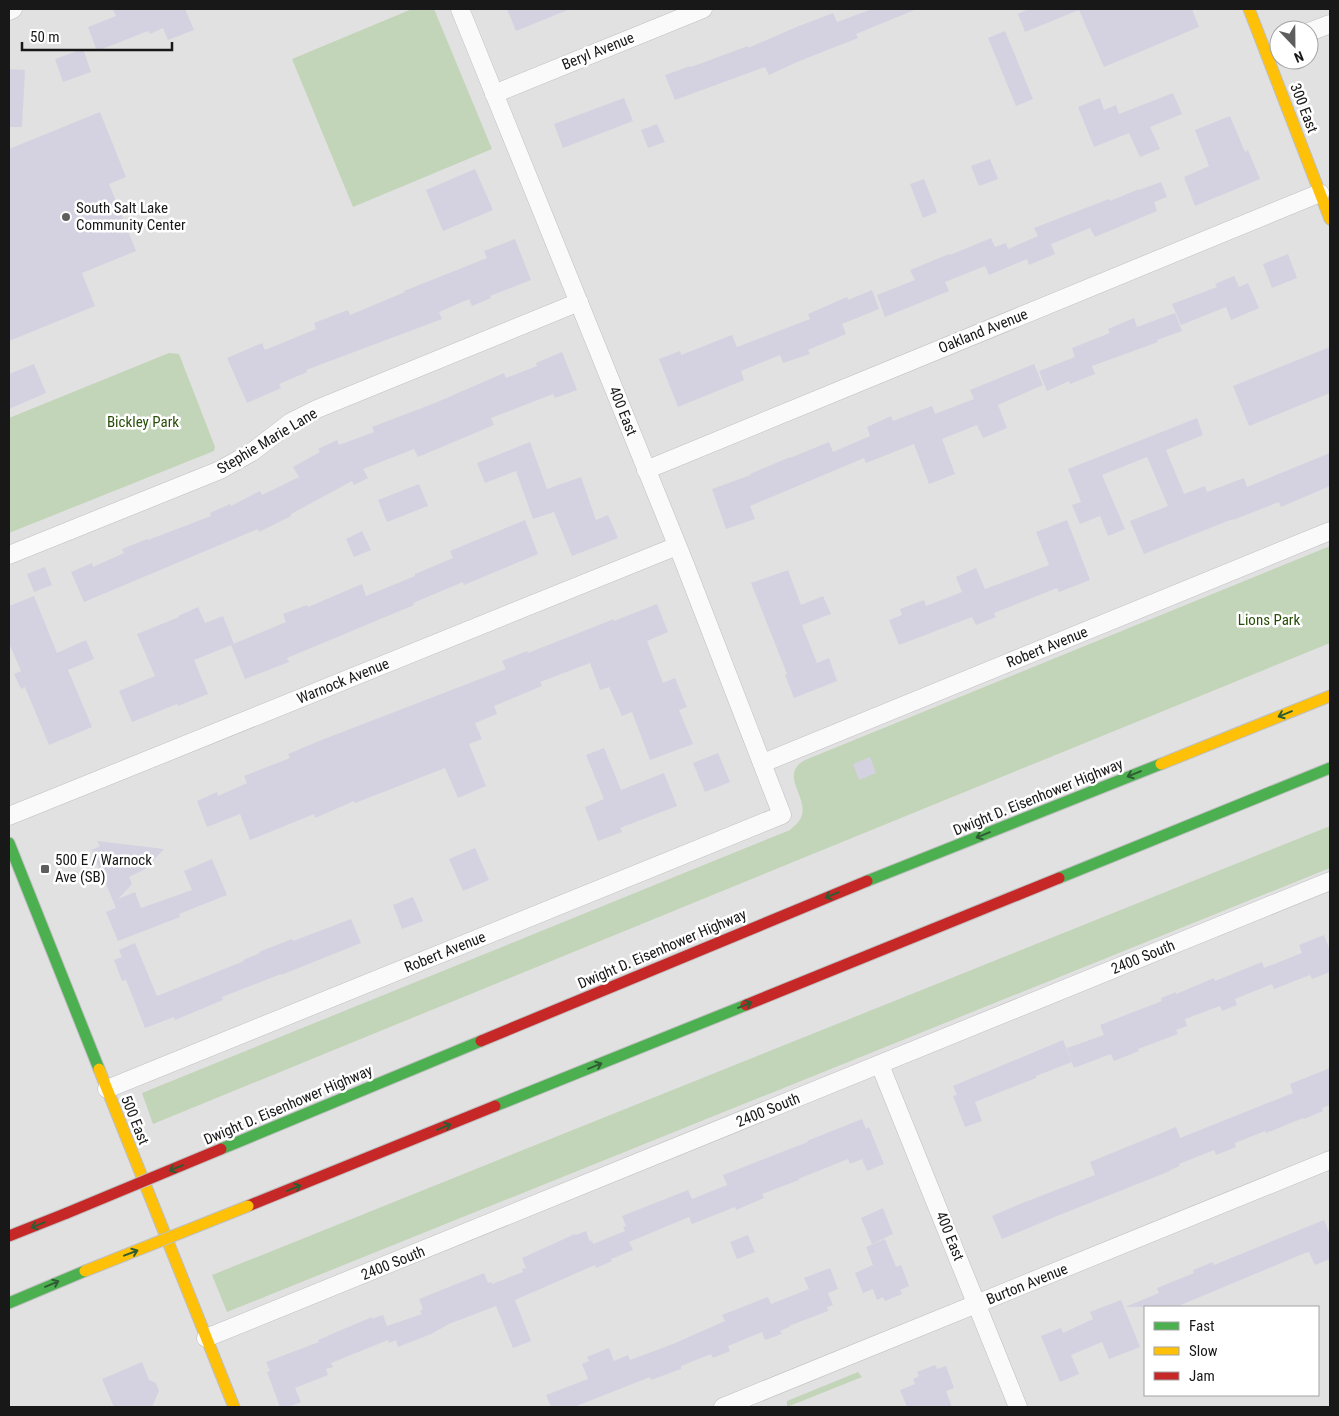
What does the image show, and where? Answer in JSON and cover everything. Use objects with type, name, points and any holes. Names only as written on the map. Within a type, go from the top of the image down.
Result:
[{"type":"main road","name":"300 East","points":[[1249,9],[1269,42]]},
{"type":"main road","name":"300 East","points":[[1280,70],[1330,219]]},
{"type":"main road","name":"Dwight D. Eisenhower Highway","points":[[9,1236],[820,900],[1330,696]]},
{"type":"main road","points":[[12,1302],[1330,768]]},
{"type":"main road","name":"500 East","points":[[9,843],[234,1407]]},
{"type":"street","points":[[9,11],[13,9]]},
{"type":"street","name":"400 East","points":[[460,9],[677,546],[782,815]]},
{"type":"street","name":"Beryl Avenue","points":[[494,94],[703,9]]},
{"type":"street","name":"Oakland Avenue","points":[[646,470],[1320,193]]},
{"type":"street","name":"Stephie Marie Lane","points":[[9,555],[220,470],[252,452],[291,422],[317,409],[579,302]]},
{"type":"street","name":"Robert Avenue","points":[[763,763],[1330,531]]},
{"type":"street","name":"Warnock Avenue","points":[[9,816],[677,546]]},
{"type":"street","name":"Robert Avenue","points":[[107,1089],[782,815]]},
{"type":"street","name":"2400 South","points":[[206,1338],[1330,881]]},
{"type":"street","name":"400 East","points":[[880,1065],[1018,1407]]},
{"type":"street","name":"Burton Avenue","points":[[723,1407],[1330,1160]]},
{"type":"green space","points":[[412,9],[434,9],[492,149],[353,207],[292,59]]},
{"type":"green space","name":"Bickley Park","points":[[169,353],[179,354],[215,447],[214,451],[9,533],[9,418]]},
{"type":"green space","name":"Lions Park","points":[[1330,546],[1330,643],[153,1124],[142,1093],[790,830],[799,821],[802,813],[802,805],[794,781],[794,773],[797,766],[805,760]]},
{"type":"green space","points":[[1330,826],[1330,868],[227,1312],[212,1275]]},
{"type":"green space","points":[[858,1372],[862,1377],[787,1407],[787,1401]]},
{"type":"building","points":[[113,9],[185,9],[194,30],[168,40],[163,28],[150,34],[148,31],[97,51],[88,27],[116,16]]},
{"type":"building","points":[[507,9],[570,9],[516,31]]},
{"type":"building","points":[[872,9],[917,9],[856,34],[858,38],[769,75],[765,67],[675,100],[665,75],[748,46],[748,48],[833,13],[837,22]]},
{"type":"building","points":[[1029,9],[1192,9],[1199,27],[1104,67],[1079,10],[1025,32],[1018,14]]},
{"type":"building","points":[[1005,31],[1033,99],[1016,106],[988,38]]},
{"type":"building","points":[[83,49],[91,72],[63,82],[55,59]]},
{"type":"building","points":[[9,69],[25,70],[22,127],[9,127]]},
{"type":"building","points":[[1173,93],[1182,114],[1150,127],[1160,149],[1140,157],[1129,133],[1094,147],[1078,107],[1100,98],[1104,110],[1116,105],[1119,114]]},
{"type":"building","points":[[624,98],[633,121],[563,148],[554,124]]},
{"type":"building","name":"South Salt Lake Community Center","points":[[100,112],[126,177],[109,184],[136,251],[82,273],[95,306],[9,341],[9,149]]},
{"type":"building","points":[[1230,116],[1245,152],[1248,150],[1260,179],[1195,206],[1184,177],[1209,166],[1195,130]]},
{"type":"building","points":[[657,124],[665,142],[648,148],[641,130]]},
{"type":"building","points":[[990,159],[998,179],[979,186],[971,166]]},
{"type":"building","points":[[475,169],[493,210],[443,231],[426,190]]},
{"type":"building","points":[[924,179],[937,212],[923,218],[910,184]]},
{"type":"building","points":[[1161,182],[1167,197],[1154,202],[1157,211],[1095,237],[1090,228],[1051,244],[1055,254],[1029,265],[1027,259],[989,275],[985,266],[945,282],[949,291],[885,317],[877,295],[915,280],[910,270],[991,238],[995,247],[1006,243],[1008,249],[1038,236],[1034,228],[1109,199],[1110,201]]},
{"type":"building","points":[[515,239],[531,280],[490,296],[491,298],[472,306],[469,299],[439,312],[442,319],[306,370],[307,372],[279,384],[281,388],[247,403],[227,358],[262,343],[265,350],[316,329],[314,323],[348,310],[350,315],[487,258],[484,251]]},
{"type":"building","points":[[1288,254],[1297,278],[1272,288],[1263,264]]},
{"type":"building","points":[[1234,276],[1239,287],[1248,283],[1259,308],[1231,320],[1226,307],[1181,325],[1172,304],[1217,287],[1215,284]]},
{"type":"building","points":[[872,290],[879,309],[842,324],[846,334],[808,350],[810,354],[783,363],[780,355],[741,371],[744,380],[678,407],[659,359],[680,351],[681,355],[732,335],[737,347],[810,319],[808,314],[847,297],[848,300]]},
{"type":"building","points":[[1175,313],[1182,331],[1157,340],[1158,342],[1092,366],[1095,374],[1070,384],[1069,381],[1047,391],[1039,371],[1075,357],[1072,348],[1110,333],[1108,329],[1134,318],[1137,327]]},
{"type":"building","points":[[1330,347],[1330,393],[1249,426],[1233,386]]},
{"type":"building","points":[[562,352],[577,390],[555,398],[553,394],[491,418],[494,425],[418,457],[414,449],[363,469],[368,478],[354,485],[352,481],[259,532],[258,529],[84,602],[71,572],[92,563],[93,567],[124,553],[122,549],[211,516],[210,513],[230,504],[231,506],[260,491],[262,495],[299,477],[293,467],[320,452],[318,449],[337,440],[339,445],[374,432],[372,427],[435,403],[504,373],[506,378],[537,366],[536,363]]},
{"type":"building","points":[[34,364],[46,393],[9,409],[9,374]]},
{"type":"building","points":[[1034,364],[1043,385],[998,405],[1007,428],[983,438],[977,425],[942,439],[955,474],[929,484],[914,444],[866,463],[864,458],[750,506],[755,519],[726,529],[712,489],[751,475],[829,442],[833,452],[870,436],[867,427],[891,416],[893,421],[932,406],[935,414],[974,399],[970,390]]},
{"type":"building","points":[[1197,418],[1203,435],[1166,450],[1184,494],[1205,486],[1207,492],[1244,478],[1247,487],[1330,453],[1330,486],[1281,507],[1279,502],[1144,554],[1130,521],[1168,506],[1147,457],[1102,475],[1125,529],[1108,536],[1100,516],[1080,524],[1072,505],[1081,502],[1068,469]]},
{"type":"building","points":[[530,442],[547,489],[581,477],[596,520],[608,515],[618,538],[572,556],[554,512],[533,519],[516,471],[485,483],[477,463]]},
{"type":"building","points":[[419,484],[428,506],[387,522],[378,500]]},
{"type":"building","points":[[525,520],[538,554],[464,585],[463,582],[413,603],[414,605],[287,658],[289,662],[245,679],[231,645],[286,622],[283,614],[307,605],[308,607],[362,584],[366,596],[453,558],[450,551]]},
{"type":"building","points":[[1067,520],[1090,580],[1059,592],[1057,588],[994,613],[996,617],[976,625],[972,617],[899,645],[889,620],[902,615],[900,609],[924,600],[926,606],[962,592],[956,577],[976,568],[985,589],[1049,565],[1036,532]]},
{"type":"building","points":[[362,531],[371,550],[354,557],[346,539]]},
{"type":"building","points":[[45,567],[52,585],[34,592],[27,574]]},
{"type":"building","points":[[788,570],[801,605],[823,596],[831,614],[802,625],[817,663],[829,658],[837,681],[794,698],[785,675],[787,674],[751,583]]},
{"type":"building","points":[[34,596],[57,653],[86,640],[94,659],[68,670],[92,727],[49,745],[25,687],[21,689],[14,674],[21,671],[9,643],[9,606]]},
{"type":"building","points":[[657,604],[668,632],[647,641],[663,683],[675,678],[687,707],[679,710],[693,744],[650,760],[632,712],[622,716],[609,687],[600,690],[590,663],[540,682],[542,686],[494,706],[497,714],[475,723],[482,739],[469,744],[486,786],[458,798],[445,768],[355,803],[354,801],[315,818],[314,814],[250,840],[240,814],[207,827],[197,801],[217,792],[218,796],[247,783],[244,776],[290,758],[288,754],[506,669],[502,661]]},
{"type":"building","points":[[198,607],[205,623],[223,616],[234,644],[194,660],[208,694],[132,722],[119,691],[155,676],[137,634]]},
{"type":"building","points":[[604,748],[621,790],[664,773],[677,806],[620,828],[622,832],[598,841],[585,807],[604,799],[586,755]]},
{"type":"building","points":[[718,753],[730,782],[705,792],[693,763]]},
{"type":"building","points":[[870,757],[876,773],[859,780],[853,764]]},
{"type":"building","points":[[97,841],[164,849],[145,869],[129,877],[132,884],[118,899],[135,892],[141,908],[192,890],[184,871],[212,859],[227,895],[179,914],[180,917],[118,941],[106,912],[116,908],[92,850],[100,846]]},
{"type":"building","points":[[475,848],[489,880],[463,891],[449,859]]},
{"type":"building","points":[[413,897],[423,921],[402,929],[393,905]]},
{"type":"building","points":[[351,919],[361,943],[222,997],[223,1000],[175,1020],[174,1017],[145,1028],[126,980],[122,981],[114,960],[122,957],[119,950],[135,943],[157,996],[244,961],[259,952]]},
{"type":"building","points":[[1324,935],[1330,951],[1330,972],[1312,979],[1310,975],[1274,989],[1272,984],[1235,999],[1237,1005],[1222,1011],[1220,1006],[1185,1019],[1187,1026],[1176,1030],[1178,1034],[1138,1049],[1139,1051],[1114,1061],[1111,1054],[1074,1068],[1067,1048],[1104,1035],[1100,1025],[1162,1001],[1161,998],[1176,992],[1176,994],[1214,978],[1215,981],[1262,962],[1264,968],[1302,953],[1299,945]]},
{"type":"building","points":[[1063,1040],[1072,1062],[975,1102],[982,1121],[965,1127],[953,1096],[957,1095],[953,1086]]},
{"type":"building","points":[[1330,1068],[1330,1105],[1322,1108],[1323,1111],[1235,1143],[1236,1147],[1216,1155],[1214,1150],[1179,1164],[1180,1166],[1170,1171],[1002,1239],[992,1216],[1095,1175],[1090,1162],[1176,1127],[1180,1138],[1293,1093],[1290,1084]]},
{"type":"building","points":[[862,1119],[866,1129],[869,1127],[884,1164],[867,1171],[862,1159],[850,1164],[848,1159],[762,1194],[764,1198],[736,1210],[735,1207],[692,1224],[689,1217],[629,1242],[633,1250],[611,1259],[612,1261],[596,1268],[595,1265],[515,1300],[531,1341],[513,1348],[496,1306],[449,1324],[431,1334],[398,1347],[396,1340],[389,1343],[388,1340],[331,1363],[333,1367],[326,1369],[328,1375],[295,1388],[301,1402],[289,1407],[280,1407],[267,1372],[270,1371],[266,1362],[319,1342],[318,1340],[372,1317],[372,1319],[383,1315],[387,1326],[422,1314],[420,1311],[423,1309],[419,1299],[484,1273],[488,1283],[491,1282],[492,1284],[523,1272],[522,1269],[526,1268],[522,1258],[575,1234],[586,1231],[590,1242],[592,1240],[593,1244],[625,1231],[623,1227],[626,1226],[622,1216],[688,1190],[692,1199],[727,1185],[723,1175]]},
{"type":"building","points":[[883,1208],[893,1234],[872,1244],[861,1218]]},
{"type":"building","points":[[1324,1220],[1330,1235],[1330,1259],[1315,1265],[1309,1252],[1178,1306],[1125,1307],[1159,1293],[1157,1288],[1194,1273],[1193,1270],[1213,1262],[1214,1265]]},
{"type":"building","points":[[748,1235],[755,1252],[737,1259],[730,1242]]},
{"type":"building","points":[[885,1239],[896,1267],[901,1265],[909,1286],[900,1290],[902,1294],[885,1301],[883,1297],[877,1300],[873,1289],[863,1293],[855,1273],[873,1265],[866,1247]]},
{"type":"building","points":[[830,1268],[838,1289],[828,1293],[833,1305],[827,1307],[828,1311],[780,1331],[782,1334],[765,1340],[762,1332],[728,1346],[730,1351],[713,1358],[711,1354],[681,1366],[681,1369],[651,1380],[650,1377],[574,1407],[551,1407],[546,1395],[588,1379],[582,1364],[589,1361],[587,1357],[609,1348],[614,1361],[628,1355],[630,1360],[673,1344],[725,1321],[722,1315],[768,1297],[771,1304],[809,1289],[804,1278]]},
{"type":"building","points":[[1121,1300],[1140,1347],[1109,1359],[1102,1342],[1071,1355],[1079,1374],[1060,1382],[1041,1336],[1061,1328],[1063,1333],[1093,1319],[1090,1312]]},
{"type":"building","points":[[142,1362],[149,1380],[156,1383],[159,1391],[152,1407],[114,1407],[102,1379]]},
{"type":"building","points":[[935,1365],[937,1369],[946,1366],[954,1388],[946,1391],[952,1407],[907,1407],[900,1390],[915,1384],[913,1379],[919,1376],[917,1372]]},
{"type":"traffic: fast","points":[[867,881],[1161,764]]},
{"type":"traffic: fast","points":[[1059,878],[1330,768]]},
{"type":"traffic: fast","points":[[9,843],[99,1069]]},
{"type":"traffic: fast","points":[[495,1106],[746,1005]]},
{"type":"traffic: fast","points":[[221,1149],[481,1041]]},
{"type":"traffic: fast","points":[[9,1303],[85,1271]]},
{"type":"traffic: slow","points":[[1249,9],[1330,219]]},
{"type":"traffic: slow","points":[[1161,764],[1330,696]]},
{"type":"traffic: slow","points":[[99,1069],[234,1407]]},
{"type":"traffic: slow","points":[[85,1271],[248,1206]]},
{"type":"traffic: jam","points":[[746,1005],[1059,878]]},
{"type":"traffic: jam","points":[[481,1041],[867,881]]},
{"type":"traffic: jam","points":[[248,1206],[495,1106]]},
{"type":"traffic: jam","points":[[67,1213],[221,1149]]},
{"type":"traffic: jam","points":[[9,1236],[67,1213]]},
{"type":"place","name":"South Salt Lake Community Center","points":[[66,217]]},
{"type":"place","name":"500 E / Warnock Ave (SB)","points":[[45,869]]}]
